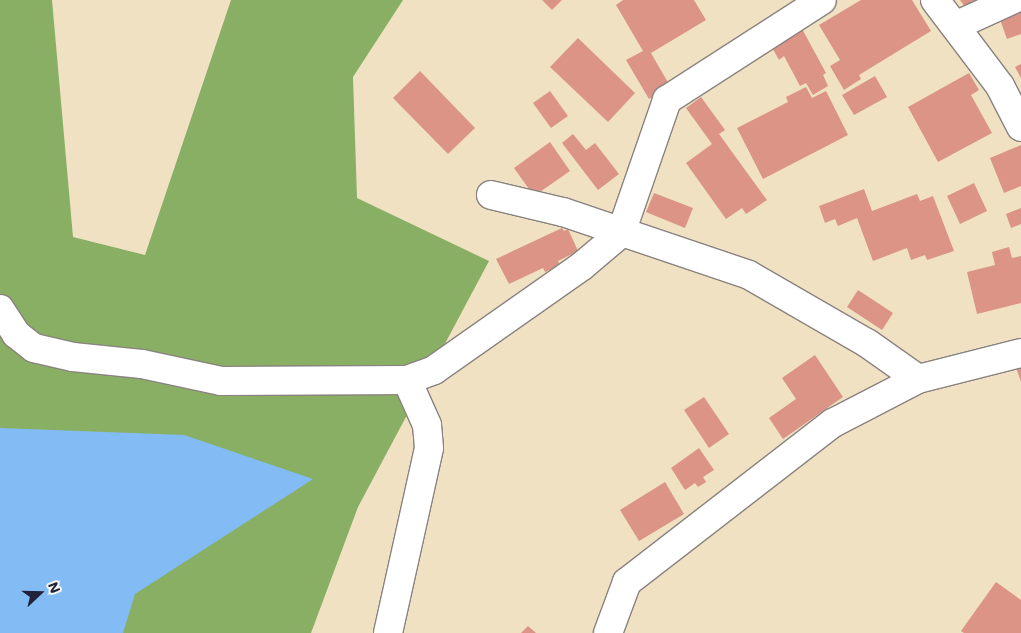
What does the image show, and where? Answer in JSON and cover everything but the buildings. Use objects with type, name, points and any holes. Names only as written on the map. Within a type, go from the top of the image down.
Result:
[{"type":"street","points":[[0,309],[16,334],[34,348],[73,357],[142,364],[221,381],[407,380],[434,370],[582,266],[621,233],[667,100],[822,0]]},
{"type":"street","points":[[935,0],[1000,86],[1021,127]]},
{"type":"street","points":[[955,26],[1012,0]]},
{"type":"street","points":[[491,195],[563,212],[749,275],[867,343],[918,379]]},
{"type":"street","points":[[608,633],[627,582],[833,423],[918,379],[1021,352]]},
{"type":"street","points":[[388,633],[429,448],[427,424],[407,380]]},
{"type":"green space","points":[[0,0],[52,0],[73,237],[145,255],[231,0],[403,0],[353,77],[357,198],[489,261],[358,507],[311,633],[0,633]]},
{"type":"water","points":[[0,428],[184,435],[313,479],[135,594],[123,633],[0,633]]}]
